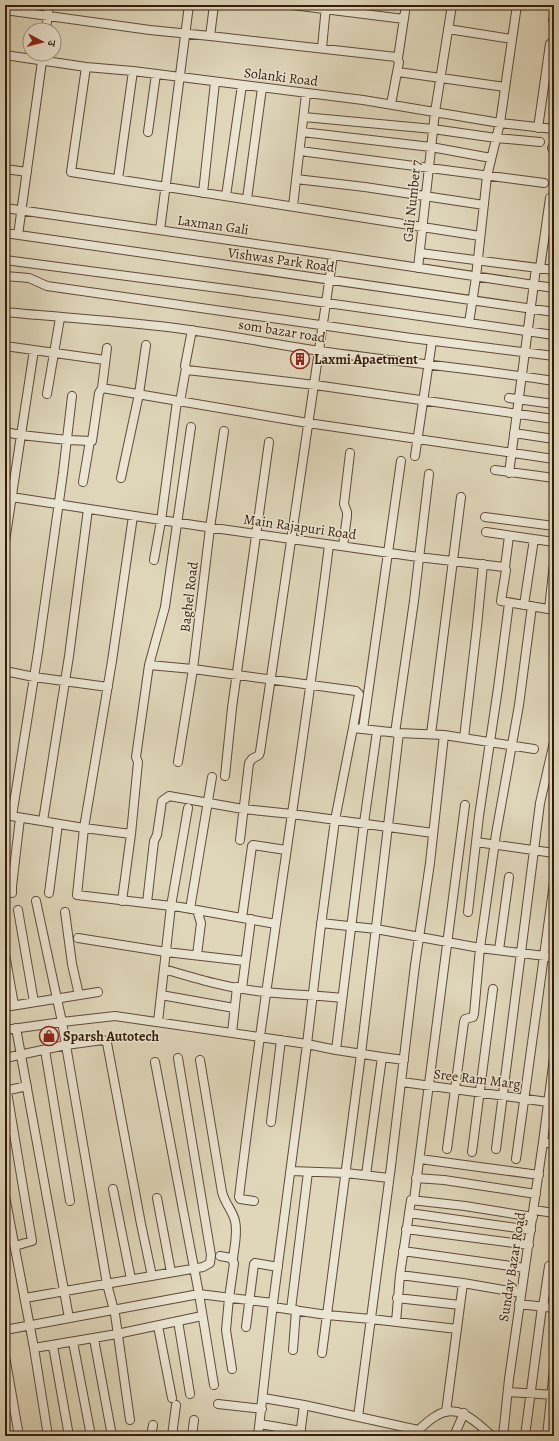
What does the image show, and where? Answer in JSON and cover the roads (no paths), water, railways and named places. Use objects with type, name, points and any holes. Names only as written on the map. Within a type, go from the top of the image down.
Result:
[{"type":"street","points":[[47,22],[49,5]]},
{"type":"street","points":[[160,230],[189,5]]},
{"type":"street","points":[[210,36],[214,5]]},
{"type":"street","points":[[292,5],[326,7],[404,19]]},
{"type":"street","points":[[391,104],[398,72],[398,58],[406,5]]},
{"type":"street","name":"Gali Number 7","points":[[452,5],[434,112],[420,253],[554,270]]},
{"type":"street","points":[[469,323],[476,277],[487,176],[500,123],[517,5]]},
{"type":"street","points":[[322,48],[326,7]]},
{"type":"street","points":[[5,10],[150,30],[392,55],[398,58]]},
{"type":"street","points":[[448,29],[512,39]]},
{"type":"street","points":[[538,128],[550,43],[554,42]]},
{"type":"street","name":"Solanki Road","points":[[5,55],[22,56]]},
{"type":"street","points":[[18,235],[41,62]]},
{"type":"street","name":"Solanki Road","points":[[62,62],[86,67],[133,71],[391,104],[500,123],[554,129]]},
{"type":"street","points":[[86,67],[71,172],[480,236]]},
{"type":"street","points":[[118,179],[133,71]]},
{"type":"street","points":[[398,72],[505,87]]},
{"type":"street","points":[[148,132],[156,74]]},
{"type":"street","points":[[202,192],[215,82]]},
{"type":"street","points":[[226,196],[242,85]]},
{"type":"street","points":[[247,199],[262,88]]},
{"type":"street","points":[[293,206],[306,94]]},
{"type":"street","points":[[304,117],[433,129],[496,138],[540,142]]},
{"type":"street","points":[[302,132],[431,147],[491,158]]},
{"type":"street","points":[[300,150],[544,183]]},
{"type":"street","points":[[5,169],[27,172]]},
{"type":"street","points":[[296,180],[426,196],[484,205]]},
{"type":"street","points":[[509,473],[527,332],[550,198]]},
{"type":"street","name":"Laxman Gali","points":[[5,208],[554,288]]},
{"type":"street","name":"Vishwas Park Road","points":[[5,233],[554,312]]},
{"type":"street","points":[[418,268],[420,253]]},
{"type":"street","points":[[240,840],[249,763],[260,754],[308,423],[324,325],[333,255]]},
{"type":"street","points":[[5,260],[554,335]]},
{"type":"street","points":[[5,276],[29,278],[47,286],[432,341],[554,356]]},
{"type":"street","name":"som bazar road","points":[[5,312],[60,318],[98,319],[192,330],[319,351],[554,381]]},
{"type":"street","points":[[47,394],[60,318]]},
{"type":"street","points":[[154,560],[178,402],[186,368],[192,330]]},
{"type":"street","points":[[415,456],[432,341]]},
{"type":"street","points":[[121,478],[139,394],[146,344]]},
{"type":"street","points":[[5,346],[105,360]]},
{"type":"street","points":[[83,482],[90,441],[92,439],[99,393],[102,388],[107,348]]},
{"type":"street","points":[[5,542],[8,496],[21,435],[34,350]]},
{"type":"street","points":[[186,368],[189,370],[315,385],[517,415],[554,419]]},
{"type":"street","points":[[102,388],[308,423],[554,459]]},
{"type":"street","points":[[12,893],[12,816],[59,505],[72,396]]},
{"type":"street","points":[[509,398],[554,404]]},
{"type":"street","points":[[122,901],[131,834],[138,762],[136,757],[149,665],[165,607],[191,427]]},
{"type":"street","name":"Baghel Road","points":[[178,762],[193,669],[210,528],[224,431]]},
{"type":"street","points":[[5,432],[67,440],[90,441]]},
{"type":"street","points":[[514,433],[554,439]]},
{"type":"street","points":[[225,776],[237,675],[269,442]]},
{"type":"street","points":[[343,546],[347,516],[344,504],[350,453]]},
{"type":"street","points":[[364,729],[402,460]]},
{"type":"street","points":[[495,470],[554,478]]},
{"type":"street","points":[[322,1352],[389,827],[397,733],[429,474]]},
{"type":"street","name":"Main Rajapuri Road","points":[[8,496],[210,528],[418,558],[505,567]]},
{"type":"street","points":[[431,734],[461,497]]},
{"type":"street","points":[[43,821],[69,656],[88,509]]},
{"type":"street","points":[[133,516],[108,687],[84,828],[77,895],[194,909],[276,924]]},
{"type":"street","points":[[485,517],[554,526]]},
{"type":"street","points":[[486,532],[554,542]]},
{"type":"street","points":[[509,536],[502,601],[551,609],[554,563]]},
{"type":"street","points":[[447,1148],[464,1020],[473,1017],[474,1014],[480,948],[494,844],[512,745],[525,660],[534,539]]},
{"type":"street","points":[[254,1201],[242,1200],[239,1197],[265,992],[311,685],[329,544]]},
{"type":"street","points":[[464,738],[483,564]]},
{"type":"street","points":[[468,912],[508,603]]},
{"type":"street","points":[[149,665],[193,669],[358,691],[359,697],[335,820],[273,1305],[258,1436]]},
{"type":"street","points":[[5,671],[34,677],[108,687]]},
{"type":"street","points":[[353,728],[397,733],[444,735],[534,749]]},
{"type":"street","points":[[336,1050],[377,731]]},
{"type":"street","points":[[358,1417],[402,1082],[444,735]]},
{"type":"street","points":[[496,1149],[540,803],[554,742]]},
{"type":"street","points":[[197,956],[202,923],[194,909],[212,776]]},
{"type":"street","points":[[148,903],[154,841],[162,801],[169,796],[243,809],[364,823],[433,833]]},
{"type":"street","points":[[414,1200],[465,805]]},
{"type":"street","points":[[158,1022],[171,906],[188,808]]},
{"type":"street","points":[[12,816],[131,834]]},
{"type":"street","points":[[49,893],[58,824]]},
{"type":"street","points":[[476,842],[554,853]]},
{"type":"street","points":[[242,918],[252,846],[286,850]]},
{"type":"street","points":[[499,950],[509,877]]},
{"type":"street","points":[[516,1159],[554,883]]},
{"type":"street","points":[[36,901],[62,1022],[107,1284],[114,1309],[130,1420]]},
{"type":"street","points":[[18,910],[34,1002]]},
{"type":"street","points":[[64,912],[79,995]]},
{"type":"street","points":[[232,1032],[234,1008],[245,961],[252,919]]},
{"type":"street","points":[[321,923],[376,929],[480,948],[554,958]]},
{"type":"street","points":[[78,938],[166,952],[245,961]]},
{"type":"street","points":[[5,954],[14,1005]]},
{"type":"street","points":[[164,969],[208,982],[239,988],[265,992],[312,994],[342,998]]},
{"type":"street","points":[[472,1152],[493,989]]},
{"type":"street","points":[[5,1007],[98,992]]},
{"type":"street","points":[[161,995],[234,1008]]},
{"type":"street","points":[[5,1030],[110,1016],[259,1036],[336,1050],[404,1060]]},
{"type":"street","points":[[16,1028],[69,1318]]},
{"type":"street","points":[[5,1058],[66,1045],[103,1040],[106,1041],[152,1276]]},
{"type":"street","points":[[271,1122],[281,1040]]},
{"type":"street","points":[[45,1050],[70,1200]]},
{"type":"street","points":[[366,1175],[382,1057]]},
{"type":"street","points":[[25,1298],[208,1265],[211,1260],[178,1058]]},
{"type":"street","name":"Sunday Bazar Road","points":[[503,1436],[521,1293],[534,1213],[554,1058]]},
{"type":"street","points":[[200,1060],[222,1192],[226,1204],[234,1217],[236,1226],[232,1259],[234,1263],[226,1332],[232,1369]]},
{"type":"street","points":[[155,1062],[199,1294],[214,1385]]},
{"type":"street","name":"Sree Ram Marg","points":[[402,1082],[548,1102]]},
{"type":"street","points":[[15,1246],[32,1241],[8,1092],[10,1090],[27,1086]]},
{"type":"street","points":[[543,1142],[554,1144]]},
{"type":"street","points":[[420,1159],[538,1175]]},
{"type":"street","points":[[291,1171],[346,1173],[389,1178]]},
{"type":"street","points":[[293,1350],[294,1310],[308,1172]]},
{"type":"street","points":[[416,1178],[444,1180],[536,1194]]},
{"type":"street","points":[[113,1189],[131,1279]]},
{"type":"street","points":[[5,1196],[8,1227],[15,1246],[25,1298],[48,1436]]},
{"type":"street","points":[[157,1198],[171,1272]]},
{"type":"street","points":[[396,1322],[397,1298],[410,1200],[534,1213],[554,1213]]},
{"type":"street","points":[[408,1213],[531,1230]]},
{"type":"street","points":[[406,1229],[529,1245]]},
{"type":"street","points":[[403,1251],[525,1268]]},
{"type":"street","points":[[220,1256],[232,1259]]},
{"type":"street","points":[[246,1327],[254,1264],[278,1267]]},
{"type":"street","points":[[525,1436],[549,1266]]},
{"type":"street","points":[[400,1275],[464,1283],[521,1293]]},
{"type":"street","points":[[446,1412],[464,1283]]},
{"type":"street","points":[[5,1330],[199,1294],[249,1300],[294,1310],[327,1315],[457,1329]]},
{"type":"street","points":[[397,1298],[460,1306]]},
{"type":"street","points":[[520,1304],[554,1308]]},
{"type":"street","points":[[34,1348],[117,1334],[202,1316]]},
{"type":"street","points":[[178,1321],[190,1394]]},
{"type":"street","points":[[158,1326],[174,1401],[172,1436]]},
{"type":"street","points":[[94,1338],[112,1436]]},
{"type":"street","points":[[73,1342],[91,1436]]},
{"type":"street","points":[[53,1346],[69,1436]]},
{"type":"street","points":[[5,1356],[19,1436]]},
{"type":"street","points":[[549,1436],[554,1369]]},
{"type":"street","points":[[508,1392],[552,1395]]},
{"type":"street","points":[[263,1398],[304,1405],[418,1430]]},
{"type":"street","points":[[218,1404],[262,1409]]},
{"type":"street","points":[[260,1424],[300,1433],[304,1405]]},
{"type":"street","points":[[412,1436],[436,1416],[454,1411],[464,1413],[492,1436]]},
{"type":"street","points":[[454,1436],[464,1413]]},
{"type":"street","points":[[192,1436],[194,1420]]},
{"type":"street","points":[[151,1436],[153,1425]]},
{"type":"place","name":"Laxmi Apaetment","points":[[300,359]]},
{"type":"place","name":"Sparsh Autotech","points":[[49,1036]]}]
